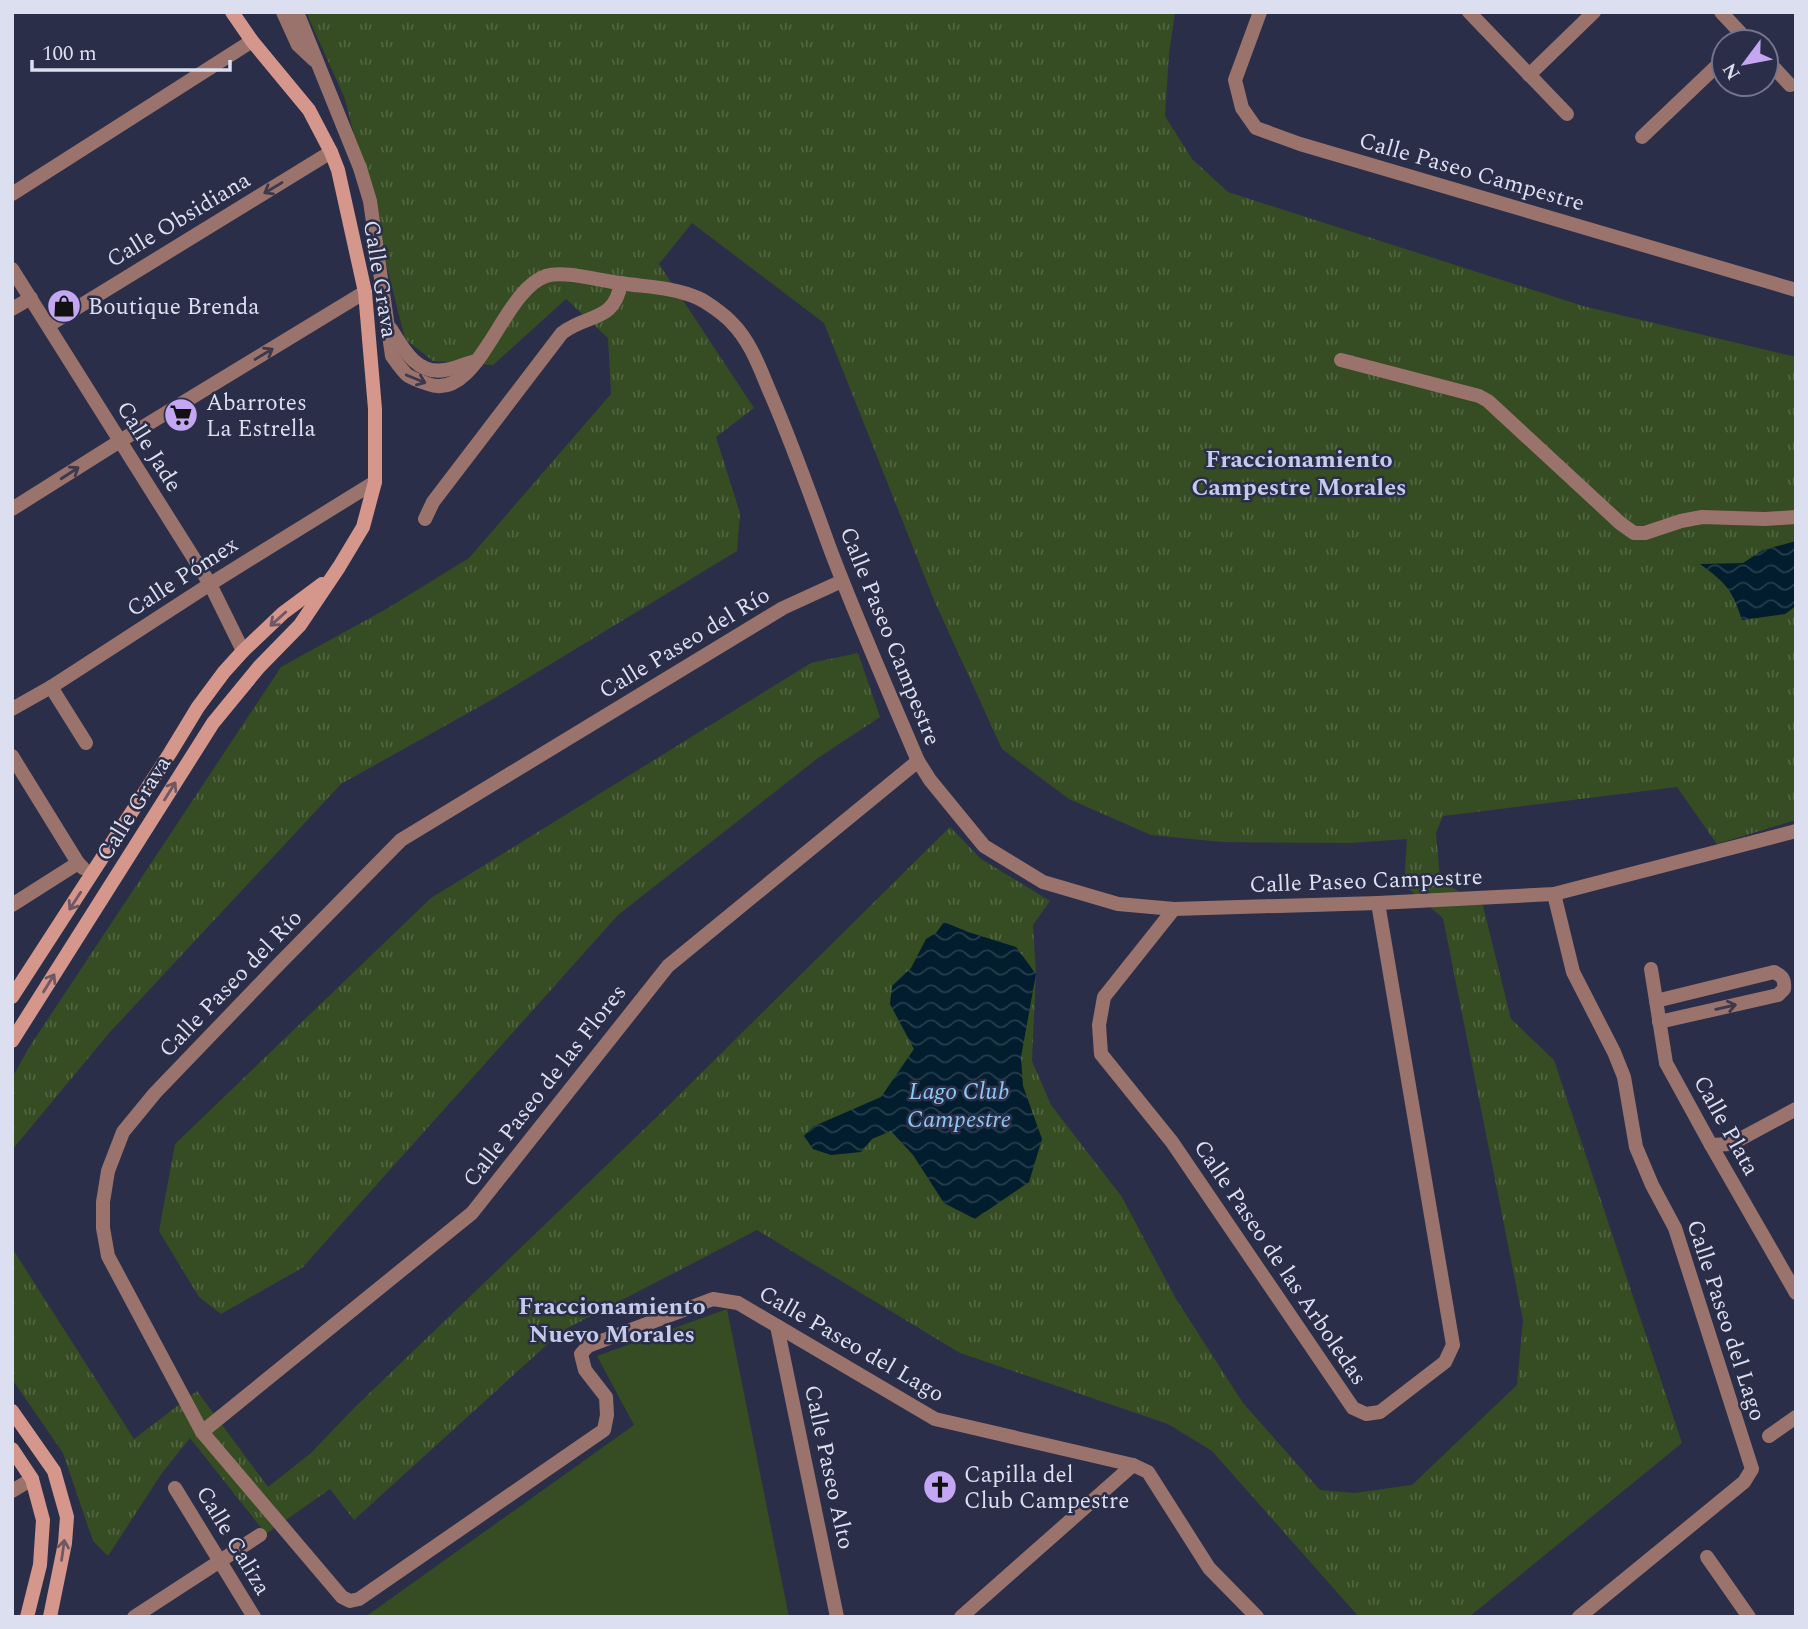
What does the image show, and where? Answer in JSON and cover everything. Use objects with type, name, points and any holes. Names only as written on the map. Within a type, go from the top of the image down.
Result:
[{"type":"main road","name":"Calle Grava","points":[[12,1041],[213,723],[259,667],[300,625],[332,576],[363,527],[375,482],[375,409],[365,292],[338,170],[309,110],[252,41],[232,12]]},
{"type":"main road","name":"Calle Grava","points":[[12,998],[198,707],[224,672],[283,613],[332,576]]},
{"type":"main road","points":[[12,1411],[54,1471],[67,1517],[65,1543],[50,1617]]},
{"type":"main road","points":[[12,1449],[32,1479],[43,1520],[40,1565],[27,1617]]},
{"type":"street","name":"Calle Paseo Campestre","points":[[284,12],[298,45],[318,65]]},
{"type":"street","name":"Calle Paseo Campestre","points":[[297,12],[360,168],[370,201],[392,356],[405,376],[434,386],[453,383],[477,361],[517,300],[529,287],[546,276],[570,275],[660,288],[698,298],[732,322],[754,353],[786,429],[842,581],[918,761],[930,780],[984,846],[1043,883],[1118,904],[1174,909],[1378,904],[1554,894],[1796,831]]},
{"type":"street","name":"Calle Paseo Campestre","points":[[1260,12],[1236,80],[1242,108],[1256,128],[1300,144],[1796,290]]},
{"type":"street","points":[[1469,12],[1567,114]]},
{"type":"street","points":[[1529,75],[1594,12]]},
{"type":"street","points":[[1721,12],[1735,28]]},
{"type":"street","points":[[12,194],[252,41]]},
{"type":"street","points":[[1642,137],[1710,72]]},
{"type":"street","points":[[1780,74],[1790,85]]},
{"type":"street","name":"Calle Obsidiana","points":[[49,325],[331,152]]},
{"type":"street","name":"Calle Jade","points":[[12,269],[210,584],[243,651]]},
{"type":"street","points":[[425,519],[433,502],[562,334],[611,308],[618,297],[621,283]]},
{"type":"street","points":[[12,509],[365,292]]},
{"type":"street","points":[[12,309],[31,298]]},
{"type":"street","points":[[1340,360],[1479,396],[1488,401],[1634,533],[1646,533],[1702,517],[1796,517]]},
{"type":"street","name":"Calle Pómex","points":[[12,709],[375,482]]},
{"type":"street","name":"Calle Paseo del Río","points":[[350,1601],[342,1597],[202,1432],[108,1256],[103,1228],[103,1202],[107,1171],[123,1132],[164,1083],[401,840],[783,608],[842,581]]},
{"type":"street","points":[[51,687],[86,743]]},
{"type":"street","points":[[12,756],[78,863],[92,876]]},
{"type":"street","name":"Calle Paseo de las Flores","points":[[202,1432],[472,1213],[668,966],[918,761]]},
{"type":"street","points":[[12,905],[78,863]]},
{"type":"street","name":"Calle Paseo del Lago","points":[[1554,894],[1573,972],[1624,1077],[1636,1147],[1675,1228],[1752,1469],[1744,1482],[1578,1617]]},
{"type":"street","name":"Calle Paseo de las Arboledas","points":[[1174,909],[1104,997],[1099,1025],[1101,1054],[1172,1142],[1353,1408],[1366,1414],[1380,1412],[1445,1362],[1452,1345],[1378,904]]},
{"type":"street","name":"Calle Plata","points":[[1651,969],[1666,1063],[1726,1171],[1792,1276],[1796,1293]]},
{"type":"street","points":[[1656,1000],[1774,972],[1781,975],[1785,982],[1784,989],[1778,995],[1659,1022]]},
{"type":"street","points":[[1711,1145],[1731,1144],[1796,1109]]},
{"type":"street","points":[[1726,1171],[1731,1144]]},
{"type":"street","name":"Calle Paseo del Lago","points":[[350,1601],[359,1599],[604,1430],[606,1397],[585,1370],[581,1354],[589,1346],[713,1299],[738,1303],[935,1419],[1133,1465],[1148,1472],[1209,1568],[1257,1617]]},
{"type":"street","name":"Calle Paseo Alto","points":[[778,1326],[837,1617]]},
{"type":"street","points":[[1769,1436],[1796,1418]]},
{"type":"street","points":[[961,1617],[1133,1465]]},
{"type":"street","points":[[12,1491],[32,1479]]},
{"type":"street","name":"Calle Caliza","points":[[175,1488],[254,1617]]},
{"type":"street","points":[[134,1617],[260,1535]]},
{"type":"street","points":[[1707,1557],[1749,1617]]},
{"type":"green space","points":[[306,12],[1175,12],[1165,116],[1192,159],[1228,192],[1583,306],[1796,357],[1796,820],[1717,844],[1677,787],[1443,816],[1436,833],[1440,880],[1483,906],[1511,1019],[1554,1060],[1682,1443],[1469,1617],[1359,1617],[1212,1451],[1168,1424],[960,1353],[757,1230],[562,1331],[354,1520],[330,1489],[266,1534],[190,1438],[162,1473],[108,1556],[93,1541],[63,1453],[12,1379],[12,1248],[134,1439],[197,1391],[268,1487],[311,1453],[950,827],[981,859],[1050,901],[1033,925],[1036,974],[1032,1061],[1051,1105],[1122,1197],[1176,1299],[1243,1403],[1320,1490],[1354,1493],[1412,1485],[1517,1385],[1523,1320],[1443,918],[1404,885],[1407,839],[1350,843],[1222,842],[1151,835],[1069,799],[1002,749],[934,600],[824,323],[692,223],[659,264],[754,408],[716,437],[740,513],[737,551],[493,699],[341,784],[110,1032],[12,1150],[12,1078],[28,1049],[281,667],[388,608],[469,558],[611,394],[608,338],[566,299],[493,365],[433,361],[405,339],[345,99]]},
{"type":"green space","points":[[858,653],[880,717],[818,758],[618,915],[302,1268],[221,1314],[199,1297],[159,1231],[175,1144],[431,898],[811,663]]},
{"type":"green space","points":[[727,1309],[789,1617],[365,1617],[634,1425],[597,1356]]},
{"type":"water","points":[[1796,541],[1796,606],[1785,614],[1742,620],[1727,588],[1700,564],[1743,563],[1763,550]]},
{"type":"water","name":"Lago Club Campestre","points":[[944,922],[1016,947],[1036,974],[1021,1057],[1023,1086],[1042,1139],[1029,1182],[975,1219],[944,1203],[913,1155],[891,1131],[872,1139],[861,1152],[831,1155],[813,1149],[804,1136],[812,1127],[881,1097],[914,1049],[890,1004],[892,986],[911,968],[926,939],[936,933]]},
{"type":"place","name":"Boutique Brenda","points":[[64,306]]},
{"type":"place","name":"Abarrotes La Estrella","points":[[181,415]]},
{"type":"place","name":"Capilla del Club Campestre","points":[[940,1487]]},
{"type":"district","name":"Fraccionamiento Campestre Morales","points":[[1299,473]]},
{"type":"district","name":"Fraccionamiento Nuevo Morales","points":[[612,1320]]}]
